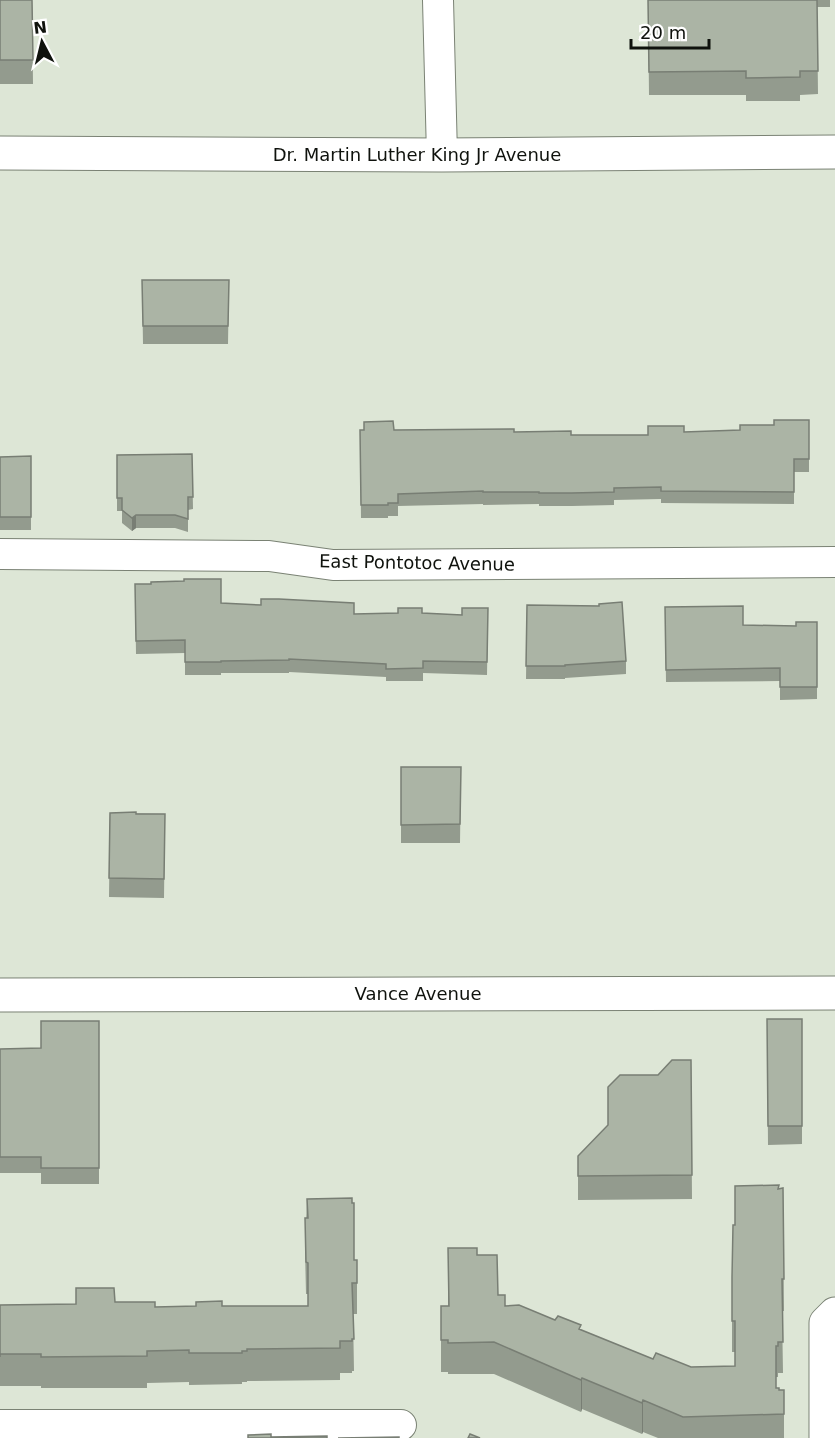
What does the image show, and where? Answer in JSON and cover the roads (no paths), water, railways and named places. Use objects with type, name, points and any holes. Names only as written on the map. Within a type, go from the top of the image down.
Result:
[{"type":"street","points":[[438,0],[442,155]]},
{"type":"street","name":"Dr. Martin Luther King Jr Avenue","points":[[0,153],[442,155],[835,152]]},
{"type":"street","name":"East Pontotoc Avenue","points":[[0,554],[269,556],[333,566],[835,562]]},
{"type":"street","name":"Vance Avenue","points":[[0,995],[835,993]]},
{"type":"street","points":[[826,1438],[826,1323],[835,1314]]},
{"type":"street","points":[[0,1425],[401,1425]]}]
